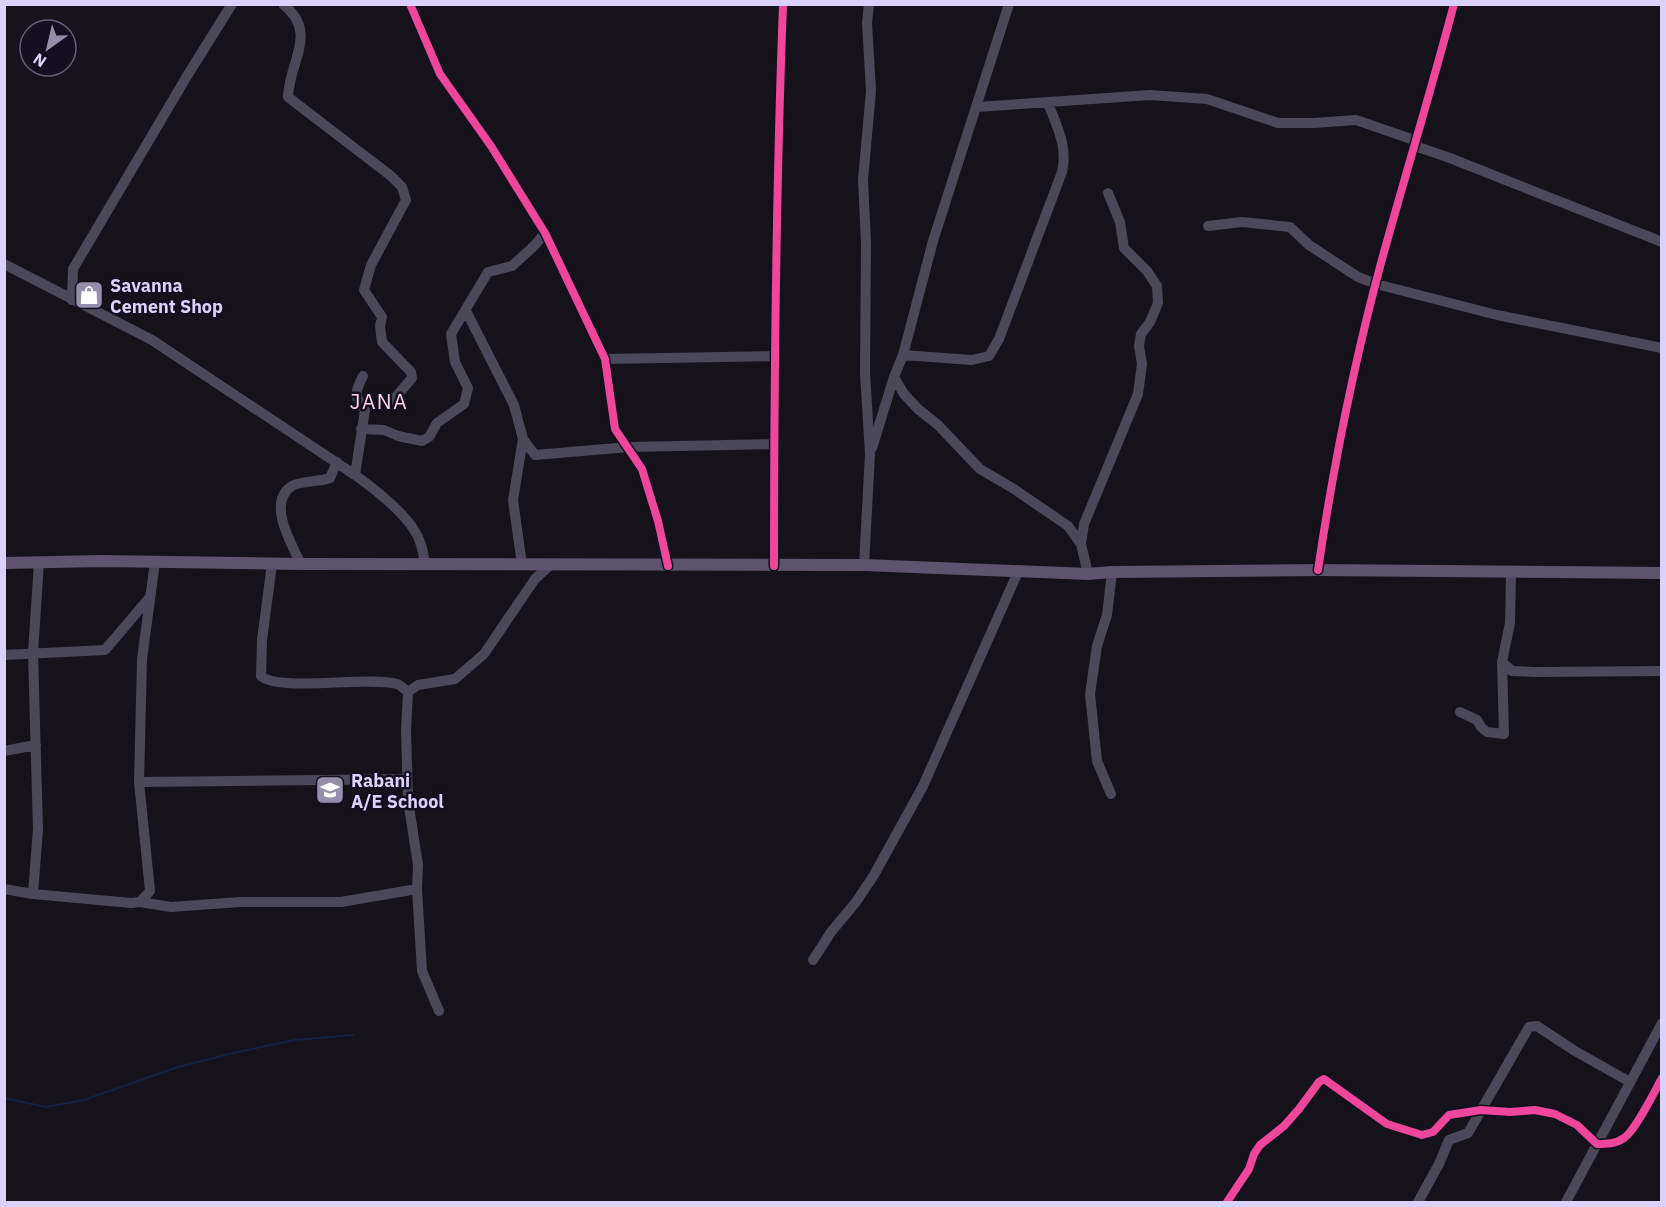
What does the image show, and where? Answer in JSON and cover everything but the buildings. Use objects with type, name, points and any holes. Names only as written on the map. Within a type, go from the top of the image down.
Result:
[{"type":"main road","points":[[4,563],[864,565],[1088,574],[1318,570],[1662,573]]},
{"type":"street","points":[[72,300],[73,269],[232,4]]},
{"type":"street","points":[[283,4],[290,10],[302,32],[298,58],[289,81],[288,96],[391,176],[402,187],[406,200],[370,265],[364,290],[382,317],[380,326],[382,342],[411,372],[412,378],[389,405]]},
{"type":"street","points":[[410,4],[440,74],[491,147],[545,233],[604,359],[615,429],[642,469],[658,521],[668,566]]},
{"type":"street","points":[[774,566],[774,356],[783,4]]},
{"type":"street","points":[[864,565],[870,454],[865,373],[866,243],[863,180],[871,91],[867,23],[869,4]]},
{"type":"street","points":[[870,454],[903,355],[933,241],[1009,4]]},
{"type":"street","points":[[1318,570],[1361,343],[1454,4]]},
{"type":"street","points":[[976,107],[1150,95],[1207,99],[1278,123],[1356,120],[1662,242]]},
{"type":"street","points":[[903,355],[972,360],[989,356],[999,339],[1064,165],[1065,157],[1060,136],[1048,103]]},
{"type":"street","points":[[1088,574],[1081,544],[1084,524],[1138,394],[1142,364],[1140,334],[1150,322],[1158,303],[1157,286],[1124,248],[1120,222],[1108,193]]},
{"type":"street","points":[[1208,226],[1242,222],[1290,227],[1309,244],[1358,277],[1376,284],[1497,315],[1662,348]]},
{"type":"street","points":[[362,429],[384,430],[398,436],[422,441],[429,436],[437,423],[464,404],[468,388],[455,362],[451,334],[488,272],[513,266],[545,233]]},
{"type":"street","points":[[4,264],[152,340],[338,462],[384,496],[403,515],[420,540],[425,565]]},
{"type":"street","points":[[466,311],[514,405],[523,439],[535,455],[628,447],[774,444]]},
{"type":"street","points":[[604,359],[774,356]]},
{"type":"street","points":[[355,475],[365,410],[357,400],[356,390],[363,376]]},
{"type":"street","points":[[894,377],[904,394],[918,409],[938,425],[980,469],[1068,526],[1081,544]]},
{"type":"street","points":[[522,565],[513,501],[523,439]]},
{"type":"street","points":[[302,564],[287,535],[280,509],[282,501],[285,493],[293,485],[320,482],[330,478],[338,462]]},
{"type":"street","points":[[33,894],[38,829],[33,653],[39,562]]},
{"type":"street","points":[[140,902],[150,891],[139,782],[142,658],[155,562]]},
{"type":"street","points":[[272,564],[262,640],[261,676],[266,681],[398,684],[408,692]]},
{"type":"street","points":[[408,692],[418,685],[455,679],[484,654],[535,579],[550,565]]},
{"type":"street","points":[[813,960],[831,932],[856,902],[923,786],[1018,572]]},
{"type":"street","points":[[1111,794],[1097,761],[1090,694],[1097,646],[1107,615],[1112,572]]},
{"type":"street","points":[[1460,712],[1477,720],[1487,732],[1504,734],[1502,663],[1510,623],[1511,573]]},
{"type":"street","points":[[4,655],[105,650],[150,597]]},
{"type":"street","points":[[1502,663],[1512,671],[1662,671]]},
{"type":"street","points":[[408,692],[406,730],[408,800],[418,865],[417,889],[422,970],[438,1011]]},
{"type":"street","points":[[4,751],[36,745]]},
{"type":"street","points":[[139,782],[407,779]]},
{"type":"street","points":[[4,889],[33,894],[140,902],[171,908],[240,902],[341,902],[417,889]]},
{"type":"street","points":[[1566,1203],[1662,1023]]},
{"type":"street","points":[[1418,1203],[1449,1140],[1468,1133],[1529,1027],[1536,1026],[1630,1082]]},
{"type":"street","points":[[1227,1203],[1249,1168],[1260,1145],[1284,1126],[1319,1082],[1324,1079],[1387,1124],[1422,1135],[1433,1132],[1449,1115],[1481,1110],[1510,1112],[1535,1110],[1555,1114],[1577,1125],[1597,1144],[1613,1143],[1626,1138],[1662,1078]]},
{"type":"waterway","points":[[4,1098],[46,1107],[84,1100],[178,1067],[233,1053],[295,1040],[353,1035]]},
{"type":"cycle path","points":[[410,4],[440,74],[491,146],[545,233],[605,359],[615,429],[642,469],[658,521],[668,566]]},
{"type":"cycle path","points":[[774,566],[776,285],[783,4]]},
{"type":"cycle path","points":[[1318,570],[1337,454],[1362,339],[1381,263],[1454,4]]},
{"type":"cycle path","points":[[1227,1202],[1249,1169],[1260,1145],[1284,1126],[1319,1082],[1324,1079],[1387,1124],[1422,1135],[1433,1132],[1449,1115],[1481,1110],[1510,1112],[1535,1110],[1555,1114],[1577,1125],[1597,1144],[1607,1144],[1618,1141],[1629,1134],[1662,1078]]},
{"type":"place","name":"Savanna Cement Shop","points":[[89,295]]},
{"type":"place","name":"Rabani A/E School","points":[[330,790]]},
{"type":"district","name":"JANA","points":[[379,401]]}]
